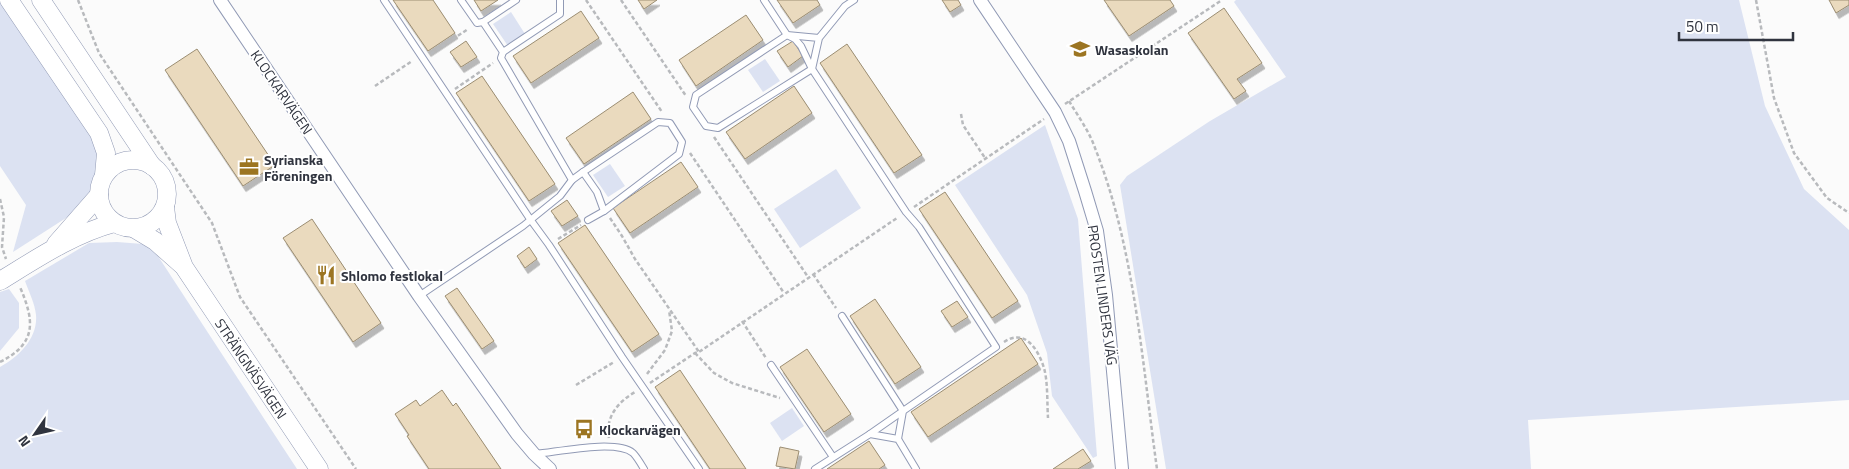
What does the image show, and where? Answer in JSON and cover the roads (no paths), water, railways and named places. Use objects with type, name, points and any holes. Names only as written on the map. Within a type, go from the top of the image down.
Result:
[{"type":"main road","points":[[9,0],[99,133],[106,153],[104,176]]},
{"type":"main road","points":[[41,0],[152,166],[162,177],[166,187],[167,200],[165,207],[154,221],[146,226],[135,229],[114,223],[100,206],[98,195],[100,183],[104,176],[113,166],[124,161],[138,160],[152,166]]},
{"type":"main road","points":[[50,250],[98,195]]},
{"type":"main road","name":"STRÄNGNÄSVÄGEN","points":[[165,207],[167,223],[184,267],[319,469]]},
{"type":"main road","points":[[0,281],[50,250],[99,227],[114,223]]},
{"type":"main road","name":"STRÄNGNÄSVÄGEN","points":[[135,229],[155,241],[184,267]]},
{"type":"street","name":"KLOCKARVÄGEN","points":[[220,0],[420,296],[517,434],[550,469]]},
{"type":"street","name":"PROSTEN LINDERS VÄG","points":[[980,0],[1055,112],[1069,141],[1097,230],[1106,294],[1122,469]]},
{"type":"lane","points":[[384,0],[699,469]]},
{"type":"lane","points":[[461,0],[477,23],[483,22],[516,0]]},
{"type":"lane","points":[[502,55],[560,14],[560,0]]},
{"type":"lane","points":[[764,0],[787,34],[801,46],[812,70],[906,212],[919,227],[996,347],[870,434],[815,469]]},
{"type":"lane","points":[[819,38],[787,34],[696,95],[693,107],[706,126],[718,128],[812,70],[819,38],[845,6],[854,0]]},
{"type":"lane","points":[[483,22],[572,180]]},
{"type":"lane","points":[[420,296],[523,226],[560,196],[572,180],[582,172],[658,122],[670,123],[682,142],[679,154],[588,220]]},
{"type":"lane","points":[[582,172],[597,192],[604,210]]},
{"type":"lane","points":[[842,316],[903,411],[898,438],[916,469]]},
{"type":"lane","points":[[771,365],[832,457]]},
{"type":"lane","points":[[870,434],[898,438]]},
{"type":"lane","points":[[534,454],[615,446],[632,452],[644,469]]},
{"type":"place","name":"Wasaskolan","points":[[1080,49]]},
{"type":"place","name":"Syrianska Föreningen","points":[[249,167]]},
{"type":"place","name":"Shlomo festlokal","points":[[326,275]]},
{"type":"place","name":"Klockarvägen","points":[[584,429]]}]
